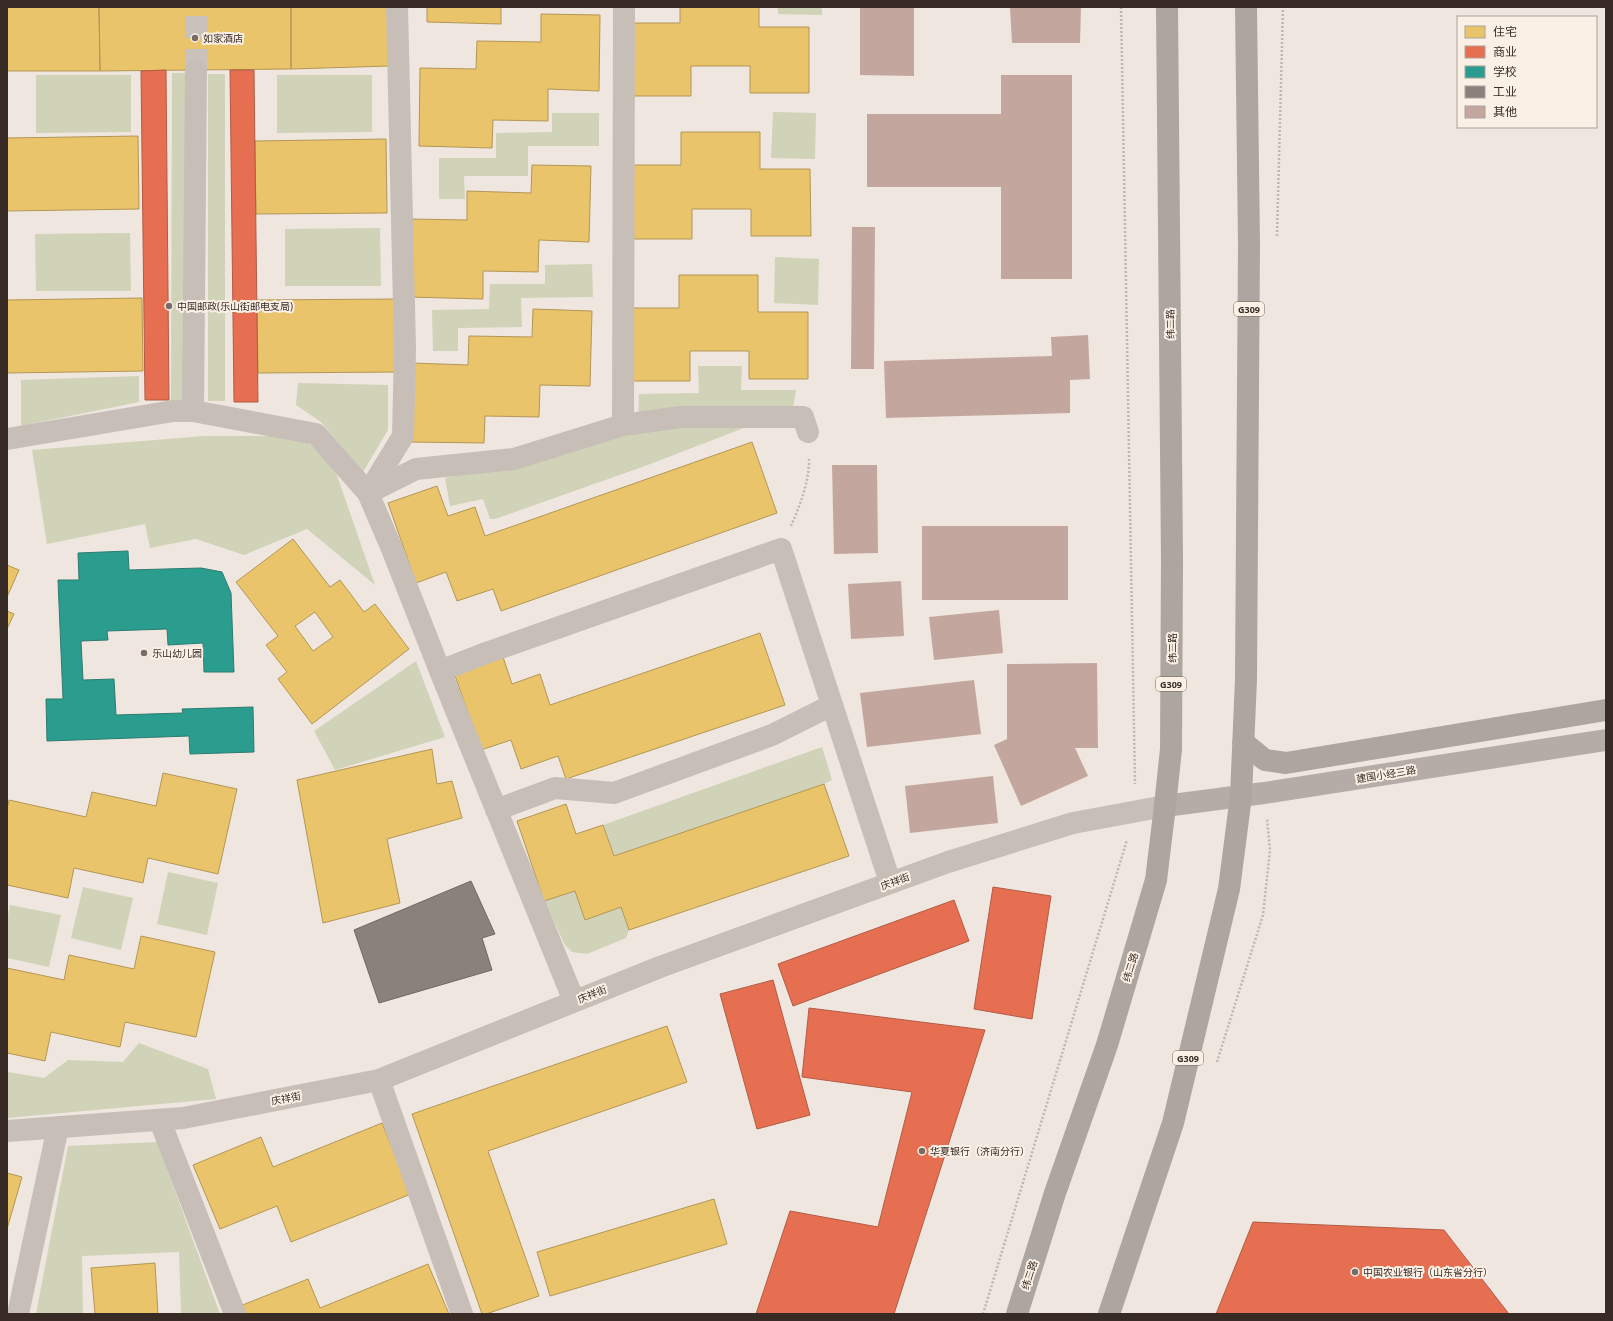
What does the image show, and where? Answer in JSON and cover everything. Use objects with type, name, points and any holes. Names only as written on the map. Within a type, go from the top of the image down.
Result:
[{"type":"highway","name":"纬二路","points":[[1017,1314],[1055,1193],[1107,1045],[1156,880],[1165,806],[1171,749],[1172,569],[1167,7]]},
{"type":"highway","name":"G309","points":[[1109,1314],[1173,1123],[1229,889],[1241,796],[1246,679],[1249,245],[1246,7]]},
{"type":"highway","points":[[1243,742],[1265,760],[1286,763],[1606,712]]},
{"type":"main road","name":"建国小经三路","points":[[1165,806],[1241,796],[1606,740]]},
{"type":"street","points":[[368,493],[403,436],[406,348],[397,7]]},
{"type":"street","points":[[623,425],[624,7]]},
{"type":"street","points":[[193,411],[196,71]]},
{"type":"street","points":[[7,439],[173,411],[193,411],[316,434],[368,493],[574,1001]]},
{"type":"street","points":[[368,493],[416,469],[514,459],[623,425],[681,417],[803,417],[808,432]]},
{"type":"street","points":[[440,671],[486,653],[781,549],[890,882]]},
{"type":"street","points":[[496,810],[555,788],[614,793],[772,735],[832,705]]},
{"type":"street","name":"庆祥街","points":[[7,1131],[160,1121],[183,1118],[379,1080],[684,958],[890,882],[948,862],[1073,823],[1165,806]]},
{"type":"street","points":[[379,1080],[462,1314]]},
{"type":"street","points":[[160,1121],[234,1314]]},
{"type":"street","points":[[18,1314],[58,1127]]},
{"type":"path","points":[[983,1314],[1136,811],[1120,7]]},
{"type":"path","points":[[781,549],[798,510],[810,471],[808,432]]},
{"type":"green space","points":[[778,7],[822,7],[822,15],[778,14]]},
{"type":"green space","points":[[172,73],[189,73],[188,401],[171,401]]},
{"type":"green space","points":[[208,74],[225,74],[225,401],[208,401]]},
{"type":"green space","points":[[36,75],[131,75],[131,132],[36,133]]},
{"type":"green space","points":[[277,75],[372,75],[372,132],[277,133]]},
{"type":"green space","points":[[773,112],[816,113],[815,159],[771,158]]},
{"type":"green space","points":[[552,113],[599,113],[599,146],[528,146],[528,176],[464,176],[465,199],[439,199],[439,158],[496,158],[496,133],[552,132]]},
{"type":"green space","points":[[380,228],[381,286],[285,286],[285,229]]},
{"type":"green space","points":[[130,233],[131,291],[36,291],[35,234]]},
{"type":"green space","points":[[775,257],[819,259],[818,305],[774,303]]},
{"type":"green space","points":[[592,264],[593,297],[521,298],[522,327],[458,328],[458,351],[433,351],[432,310],[489,309],[490,284],[545,284],[545,265]]},
{"type":"green space","points":[[698,366],[742,366],[741,390],[796,390],[790,424],[749,426],[645,466],[495,519],[490,519],[483,499],[450,506],[445,478],[638,430],[639,394],[699,393]]},
{"type":"green space","points":[[139,376],[139,402],[21,426],[21,380]]},
{"type":"green space","points":[[298,383],[388,385],[388,430],[363,472],[321,422],[296,405]]},
{"type":"green space","points":[[204,436],[296,436],[331,458],[375,585],[307,529],[244,555],[196,539],[150,548],[145,524],[47,544],[32,450]]},
{"type":"green space","points":[[416,661],[445,737],[335,770],[314,731]]},
{"type":"green space","points":[[822,747],[832,780],[614,856],[603,825]]},
{"type":"green space","points":[[168,872],[218,883],[207,935],[157,924]]},
{"type":"green space","points":[[83,887],[133,898],[121,950],[71,938]]},
{"type":"green space","points":[[575,891],[585,919],[621,907],[629,930],[626,938],[587,954],[572,952],[565,945],[544,901]]},
{"type":"green space","points":[[10,905],[61,915],[49,967],[7,958],[7,920]]},
{"type":"green space","points":[[139,1043],[208,1069],[216,1099],[7,1118],[7,1072],[44,1078],[68,1060],[123,1062]]},
{"type":"green space","points":[[157,1142],[220,1314],[181,1314],[179,1252],[82,1256],[83,1314],[36,1314],[68,1146]]},
{"type":"building: 住宅","points":[[7,7],[99,7],[100,71],[7,71]]},
{"type":"building: 住宅","name":"如家酒店","points":[[99,7],[291,7],[291,69],[100,71]]},
{"type":"building: 住宅","points":[[291,7],[389,7],[390,66],[291,69]]},
{"type":"building: 住宅","points":[[427,7],[501,7],[501,24],[427,22]]},
{"type":"building: 住宅","points":[[680,7],[759,7],[759,27],[809,27],[809,93],[750,93],[750,66],[691,66],[691,96],[632,96],[632,23],[680,23]]},
{"type":"building: 住宅","points":[[541,14],[600,15],[599,91],[548,89],[548,121],[493,120],[492,148],[419,146],[420,68],[476,69],[477,41],[541,42]]},
{"type":"building: 住宅","points":[[681,132],[760,132],[760,169],[810,169],[811,236],[751,236],[751,209],[692,209],[692,239],[633,239],[633,165],[681,165]]},
{"type":"building: 住宅","points":[[138,136],[139,209],[7,211],[7,138]]},
{"type":"building: 住宅","points":[[386,139],[387,213],[256,214],[255,141]]},
{"type":"building: 住宅","points":[[532,165],[591,166],[589,242],[539,240],[538,272],[483,271],[483,299],[409,297],[411,219],[467,220],[467,191],[531,193]]},
{"type":"building: 住宅","points":[[679,275],[758,275],[758,312],[808,312],[808,379],[749,379],[749,351],[690,351],[690,381],[631,381],[630,308],[679,308]]},
{"type":"building: 住宅","points":[[142,298],[143,371],[7,373],[7,300]]},
{"type":"building: 住宅","points":[[398,299],[399,372],[258,373],[257,300]]},
{"type":"building: 住宅","points":[[533,309],[592,311],[590,386],[540,385],[539,417],[485,416],[484,443],[410,442],[412,363],[468,365],[469,336],[532,337]]},
{"type":"building: 住宅","points":[[752,442],[777,513],[501,611],[493,589],[457,601],[446,572],[416,583],[388,503],[437,486],[448,516],[475,507],[485,536]]},
{"type":"building: 住宅","points":[[293,539],[330,587],[340,580],[364,612],[375,604],[409,649],[312,724],[278,679],[287,672],[266,645],[278,636],[236,582]],"holes":[[[315,612],[333,637],[313,651],[295,626]]]},
{"type":"building: 住宅","points":[[7,565],[19,570],[7,597]]},
{"type":"building: 住宅","points":[[7,611],[14,614],[7,629]]},
{"type":"building: 住宅","points":[[760,633],[785,705],[566,779],[558,756],[521,769],[511,740],[481,750],[453,670],[502,654],[512,684],[540,674],[550,705]]},
{"type":"building: 住宅","points":[[432,749],[437,784],[452,781],[462,818],[387,839],[400,903],[323,923],[297,780]]},
{"type":"building: 住宅","points":[[163,773],[237,789],[218,874],[148,858],[143,883],[74,868],[68,898],[7,885],[7,809],[9,800],[86,817],[92,792],[156,806]]},
{"type":"building: 住宅","points":[[824,784],[849,856],[629,930],[621,907],[585,920],[575,891],[544,901],[517,821],[566,804],[576,834],[603,825],[614,856]]},
{"type":"building: 住宅","points":[[141,936],[215,952],[196,1037],[125,1022],[120,1047],[51,1032],[45,1061],[7,1053],[7,968],[64,980],[69,955],[134,969]]},
{"type":"building: 住宅","points":[[667,1026],[687,1082],[488,1151],[539,1296],[486,1314],[482,1314],[412,1114]]},
{"type":"building: 住宅","points":[[382,1123],[411,1194],[291,1242],[277,1206],[220,1229],[193,1165],[261,1137],[273,1167]]},
{"type":"building: 住宅","points":[[7,1173],[22,1177],[7,1229]]},
{"type":"building: 住宅","points":[[714,1199],[727,1244],[550,1296],[537,1252]]},
{"type":"building: 住宅","points":[[155,1263],[158,1314],[95,1314],[91,1268]]},
{"type":"building: 住宅","points":[[428,1264],[449,1314],[244,1314],[240,1306],[308,1279],[320,1308]]},
{"type":"building: 商业","points":[[166,70],[169,400],[145,400],[141,71]]},
{"type":"building: 商业","points":[[230,70],[254,70],[258,402],[234,402]]},
{"type":"building: 商业","points":[[993,887],[1051,896],[1032,1019],[974,1009]]},
{"type":"building: 商业","points":[[954,900],[969,941],[793,1006],[778,964]]},
{"type":"building: 商业","points":[[773,980],[810,1115],[757,1129],[720,994]]},
{"type":"building: 商业","name":"华夏银行（济南分行）","points":[[809,1008],[985,1030],[894,1314],[756,1314],[790,1211],[878,1227],[912,1092],[802,1077]]},
{"type":"building: 商业","name":"中国农业银行（山东省分行）","points":[[1253,1222],[1444,1230],[1509,1314],[1216,1314]]},
{"type":"building: 学校","points":[[128,551],[129,570],[201,568],[222,572],[231,593],[234,672],[204,672],[203,643],[168,645],[167,629],[107,631],[108,640],[81,641],[83,680],[114,679],[116,715],[183,713],[182,709],[253,707],[254,752],[190,754],[189,736],[47,741],[46,699],[63,699],[58,580],[79,580],[78,553]]},
{"type":"building: 工业","points":[[471,881],[495,934],[482,938],[492,970],[379,1003],[354,930]]},
{"type":"building: 其他","points":[[860,7],[914,7],[914,76],[860,75]]},
{"type":"building: 其他","points":[[1010,7],[1081,7],[1080,43],[1012,43]]},
{"type":"building: 其他","points":[[1001,75],[1072,75],[1072,279],[1001,279],[1001,187],[867,187],[867,114],[1001,114]]},
{"type":"building: 其他","points":[[852,227],[875,227],[874,369],[851,369]]},
{"type":"building: 其他","points":[[1088,335],[1090,379],[1070,380],[1070,413],[886,418],[884,361],[1052,356],[1051,337]]},
{"type":"building: 其他","points":[[832,465],[877,465],[878,553],[834,554]]},
{"type":"building: 其他","points":[[922,526],[1068,526],[1068,600],[922,600]]},
{"type":"building: 其他","points":[[901,581],[904,636],[851,639],[848,584]]},
{"type":"building: 其他","points":[[999,610],[1003,653],[934,660],[929,617]]},
{"type":"building: 其他","points":[[1097,663],[1098,748],[1075,748],[1088,776],[1021,806],[994,745],[1007,739],[1007,664]]},
{"type":"building: 其他","points":[[974,680],[981,734],[867,747],[860,693]]},
{"type":"building: 其他","points":[[993,776],[998,823],[910,833],[905,786]]},
{"type":"tunnel","points":[[196,7],[196,71]]},
{"type":"place","name":"如家酒店","points":[[195,38]]},
{"type":"place","name":"中国邮政(乐山街邮电支局)","points":[[169,306]]},
{"type":"place","name":"乐山幼儿园","points":[[144,653]]},
{"type":"place","name":"华夏银行（济南分行）","points":[[922,1151]]},
{"type":"place","name":"中国农业银行（山东省分行）","points":[[1355,1272]]}]
